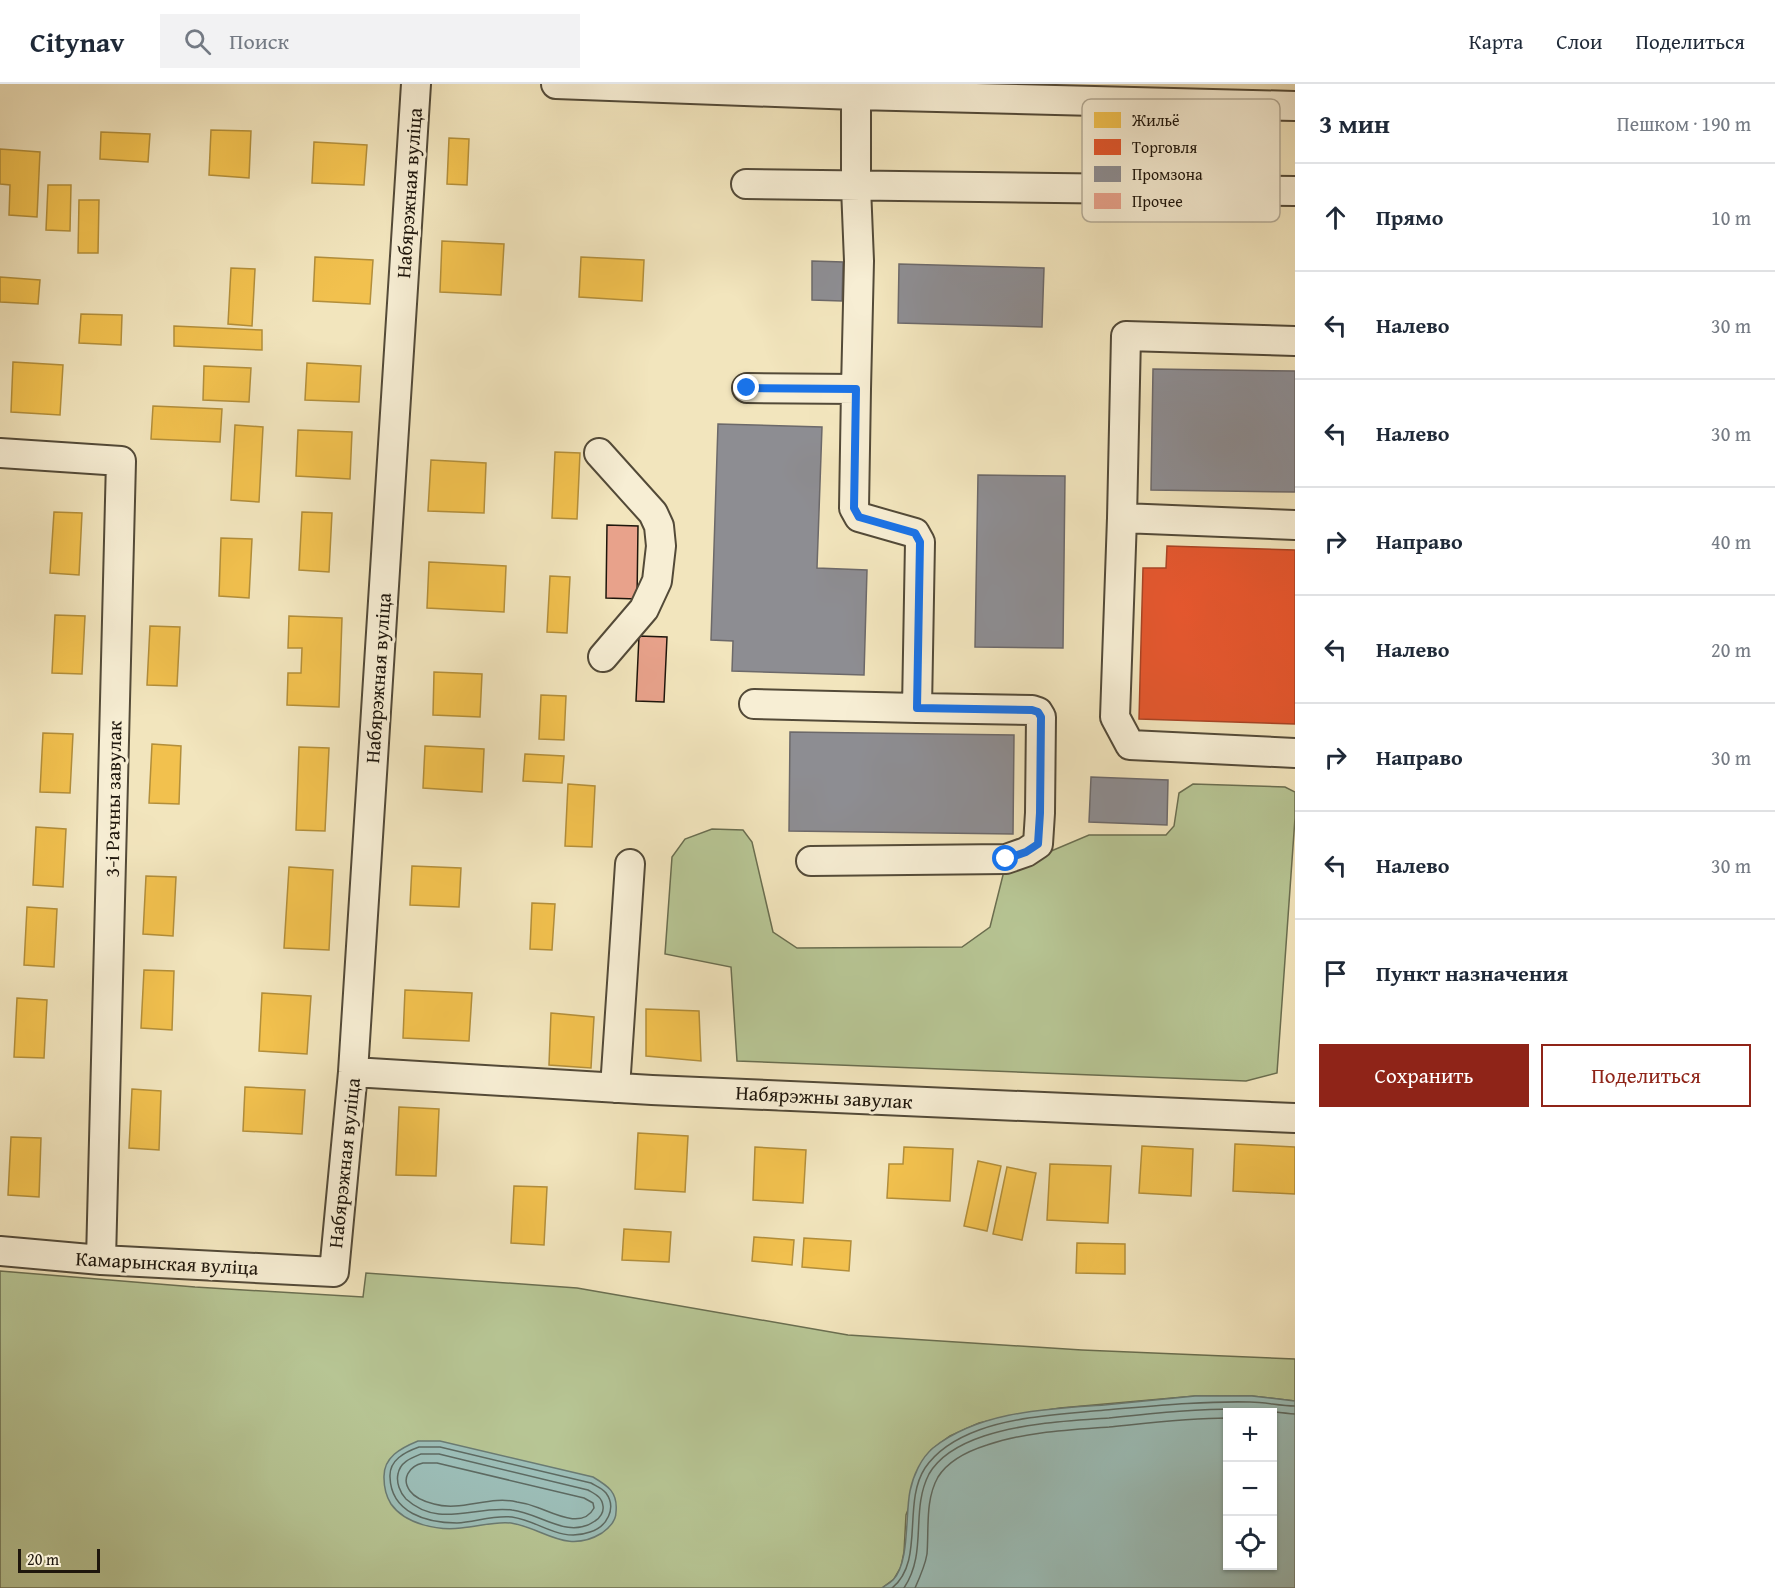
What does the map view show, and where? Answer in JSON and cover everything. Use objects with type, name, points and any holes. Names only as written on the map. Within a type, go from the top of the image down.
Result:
[{"type":"street","name":"Набярэжная вуліца","points":[[334,1272],[353,1072],[416,84]]},
{"type":"street","points":[[556,84],[1082,101]]},
{"type":"street","points":[[855,95],[859,261],[854,508],[859,517],[915,533],[920,542],[917,708]]},
{"type":"street","points":[[1280,106],[1295,106]]},
{"type":"street","points":[[746,184],[1082,189]]},
{"type":"street","points":[[1280,191],[1295,191]]},
{"type":"street","points":[[1295,340],[1126,336],[1115,717],[1130,745],[1295,753]]},
{"type":"street","points":[[747,388],[856,389]]},
{"type":"street","name":"3-і Рачны завулак","points":[[0,453],[122,461],[101,1260]]},
{"type":"street","points":[[599,453],[653,513],[659,526],[661,546],[657,581],[644,609],[603,657]]},
{"type":"street","points":[[1122,518],[1295,525]]},
{"type":"street","points":[[754,704],[1032,710],[1038,712],[1041,717],[1038,844],[1026,852],[1006,859],[811,861]]},
{"type":"street","points":[[615,1088],[630,864]]},
{"type":"street","name":"Набярэжны завулак","points":[[353,1072],[615,1088],[1295,1118]]},
{"type":"street","name":"Камарынская вуліца","points":[[0,1251],[101,1260],[334,1272]]},
{"type":"green space","points":[[1193,784],[1285,787],[1295,792],[1277,1073],[1246,1081],[737,1061],[731,967],[665,954],[672,857],[685,839],[712,829],[743,830],[752,842],[773,932],[797,948],[962,947],[990,927],[1004,871],[1089,835],[1166,835],[1174,826],[1179,793]]},
{"type":"green space","points":[[0,1271],[195,1287],[363,1297],[366,1273],[577,1288],[848,1335],[1082,1350],[1295,1359],[1295,1401],[1252,1396],[1195,1396],[1060,1408],[979,1423],[950,1436],[931,1450],[906,1515],[901,1567],[894,1579],[882,1588],[0,1588]]},
{"type":"water","points":[[1195,1396],[1252,1396],[1295,1401],[1295,1588],[882,1588],[893,1580],[902,1562],[910,1491],[915,1473],[933,1448],[972,1426],[993,1419],[1060,1408]]},
{"type":"water","points":[[418,1441],[440,1441],[593,1477],[611,1490],[614,1495],[615,1518],[610,1527],[602,1533],[577,1541],[555,1538],[511,1523],[452,1529],[423,1525],[405,1517],[391,1504],[384,1478],[386,1464],[394,1454]]},
{"type":"building: Жильё","points":[[211,130],[251,131],[249,178],[209,175]]},
{"type":"building: Жильё","points":[[101,132],[150,134],[148,162],[100,159]]},
{"type":"building: Жильё","points":[[449,138],[469,139],[467,185],[447,184]]},
{"type":"building: Жильё","points":[[314,142],[367,145],[364,185],[312,183]]},
{"type":"building: Жильё","points":[[0,149],[40,152],[37,217],[9,215],[10,185],[0,184]]},
{"type":"building: Жильё","points":[[48,185],[71,185],[70,231],[46,230]]},
{"type":"building: Жильё","points":[[79,200],[99,200],[98,253],[78,253]]},
{"type":"building: Жильё","points":[[442,241],[504,244],[501,295],[440,292]]},
{"type":"building: Жильё","points":[[315,257],[373,260],[370,304],[313,301]]},
{"type":"building: Жильё","points":[[581,257],[644,260],[642,301],[579,297]]},
{"type":"building: Жильё","points":[[231,268],[255,269],[252,326],[228,324]]},
{"type":"building: Жильё","points":[[0,277],[40,280],[38,304],[0,302]]},
{"type":"building: Жильё","points":[[81,314],[122,315],[121,345],[79,343]]},
{"type":"building: Жильё","points":[[174,326],[262,330],[262,350],[174,346]]},
{"type":"building: Жильё","points":[[13,362],[63,365],[60,415],[11,412]]},
{"type":"building: Жильё","points":[[307,363],[361,366],[359,402],[305,400]]},
{"type":"building: Жильё","points":[[204,366],[251,368],[249,402],[203,400]]},
{"type":"building: Жильё","points":[[153,406],[222,409],[220,442],[151,439]]},
{"type":"building: Жильё","points":[[235,425],[263,427],[259,502],[231,500]]},
{"type":"building: Жильё","points":[[298,430],[352,432],[350,479],[296,476]]},
{"type":"building: Жильё","points":[[555,452],[580,453],[577,519],[552,518]]},
{"type":"building: Жильё","points":[[431,460],[486,463],[484,513],[428,511]]},
{"type":"building: Жильё","points":[[54,512],[82,513],[79,575],[50,573]]},
{"type":"building: Жильё","points":[[302,512],[332,513],[329,572],[299,570]]},
{"type":"building: Жильё","points":[[221,538],[252,539],[249,598],[219,596]]},
{"type":"building: Жильё","points":[[429,562],[506,566],[504,612],[427,608]]},
{"type":"building: Жильё","points":[[550,576],[570,577],[567,633],[547,632]]},
{"type":"building: Жильё","points":[[55,615],[85,616],[82,674],[52,673]]},
{"type":"building: Жильё","points":[[289,616],[342,618],[339,707],[287,705],[288,673],[301,673],[302,648],[288,648]]},
{"type":"building: Жильё","points":[[150,626],[180,627],[177,686],[147,685]]},
{"type":"building: Жильё","points":[[434,672],[482,674],[480,717],[433,715]]},
{"type":"building: Жильё","points":[[541,695],[566,696],[564,740],[539,739]]},
{"type":"building: Жильё","points":[[43,733],[73,734],[70,793],[40,792]]},
{"type":"building: Жильё","points":[[152,744],[181,746],[179,804],[149,803]]},
{"type":"building: Жильё","points":[[425,746],[484,749],[482,792],[423,788]]},
{"type":"building: Жильё","points":[[299,747],[329,748],[325,831],[296,830]]},
{"type":"building: Жильё","points":[[525,754],[564,756],[562,783],[523,781]]},
{"type":"building: Жильё","points":[[568,784],[595,786],[592,847],[565,846]]},
{"type":"building: Жильё","points":[[36,827],[66,829],[63,887],[33,885]]},
{"type":"building: Жильё","points":[[412,866],[461,868],[459,907],[410,905]]},
{"type":"building: Жильё","points":[[289,867],[333,870],[329,950],[284,948]]},
{"type":"building: Жильё","points":[[146,876],[176,877],[173,936],[143,934]]},
{"type":"building: Жильё","points":[[532,903],[555,904],[552,950],[530,949]]},
{"type":"building: Жильё","points":[[27,907],[57,909],[54,967],[24,965]]},
{"type":"building: Жильё","points":[[144,970],[174,971],[172,1030],[141,1028]]},
{"type":"building: Жильё","points":[[405,990],[472,993],[469,1041],[403,1038]]},
{"type":"building: Жильё","points":[[262,993],[311,996],[307,1054],[259,1051]]},
{"type":"building: Жильё","points":[[17,998],[47,1000],[44,1058],[14,1057]]},
{"type":"building: Жильё","points":[[646,1009],[699,1011],[701,1061],[646,1056]]},
{"type":"building: Жильё","points":[[551,1013],[594,1017],[591,1068],[549,1065]]},
{"type":"building: Жильё","points":[[245,1087],[305,1090],[302,1134],[243,1131]]},
{"type":"building: Жильё","points":[[132,1089],[161,1091],[159,1150],[129,1148]]},
{"type":"building: Жильё","points":[[399,1107],[439,1109],[436,1176],[396,1175]]},
{"type":"building: Жильё","points":[[638,1133],[688,1136],[685,1192],[635,1189]]},
{"type":"building: Жильё","points":[[11,1137],[41,1138],[39,1197],[8,1195]]},
{"type":"building: Жильё","points":[[1235,1144],[1295,1147],[1295,1194],[1233,1191]]},
{"type":"building: Жильё","points":[[1142,1146],[1193,1149],[1191,1196],[1139,1193]]},
{"type":"building: Жильё","points":[[755,1147],[806,1150],[803,1203],[753,1200]]},
{"type":"building: Жильё","points":[[904,1147],[953,1149],[950,1201],[887,1198],[889,1164],[903,1164]]},
{"type":"building: Жильё","points":[[978,1161],[1001,1166],[987,1231],[964,1226]]},
{"type":"building: Жильё","points":[[1050,1164],[1111,1166],[1108,1223],[1047,1220]]},
{"type":"building: Жильё","points":[[1007,1167],[1036,1173],[1022,1240],[993,1234]]},
{"type":"building: Жильё","points":[[514,1186],[547,1187],[544,1245],[511,1243]]},
{"type":"building: Жильё","points":[[624,1229],[671,1232],[669,1262],[622,1260]]},
{"type":"building: Жильё","points":[[754,1237],[794,1240],[792,1265],[752,1261]]},
{"type":"building: Жильё","points":[[804,1238],[851,1241],[849,1271],[802,1267]]},
{"type":"building: Жильё","points":[[1077,1243],[1125,1244],[1125,1274],[1076,1273]]},
{"type":"building: Торговля","points":[[1167,546],[1295,550],[1295,724],[1139,719],[1143,568],[1166,568]]},
{"type":"building: Промзона","points":[[812,261],[843,262],[842,301],[812,300]]},
{"type":"building: Промзона","points":[[899,264],[1044,268],[1042,327],[898,323]]},
{"type":"building: Промзона","points":[[1153,369],[1295,371],[1295,492],[1151,490]]},
{"type":"building: Промзона","points":[[718,424],[822,427],[817,568],[867,570],[864,675],[732,671],[733,641],[711,640]]},
{"type":"building: Промзона","points":[[978,475],[1065,476],[1063,648],[975,647]]},
{"type":"building: Промзона","points":[[790,732],[1014,735],[1013,834],[789,831]]},
{"type":"building: Промзона","points":[[1091,777],[1168,780],[1167,825],[1089,822]]},
{"type":"building: Прочее","points":[[607,525],[638,526],[637,599],[606,598]]},
{"type":"building: Прочее","points":[[639,636],[667,637],[664,702],[636,701]]},
{"type":"route","points":[[747,388],[856,389],[854,508],[859,517],[915,533],[920,542],[917,708],[1032,710],[1038,712],[1041,717],[1038,844],[1026,852],[1006,859]]}]
